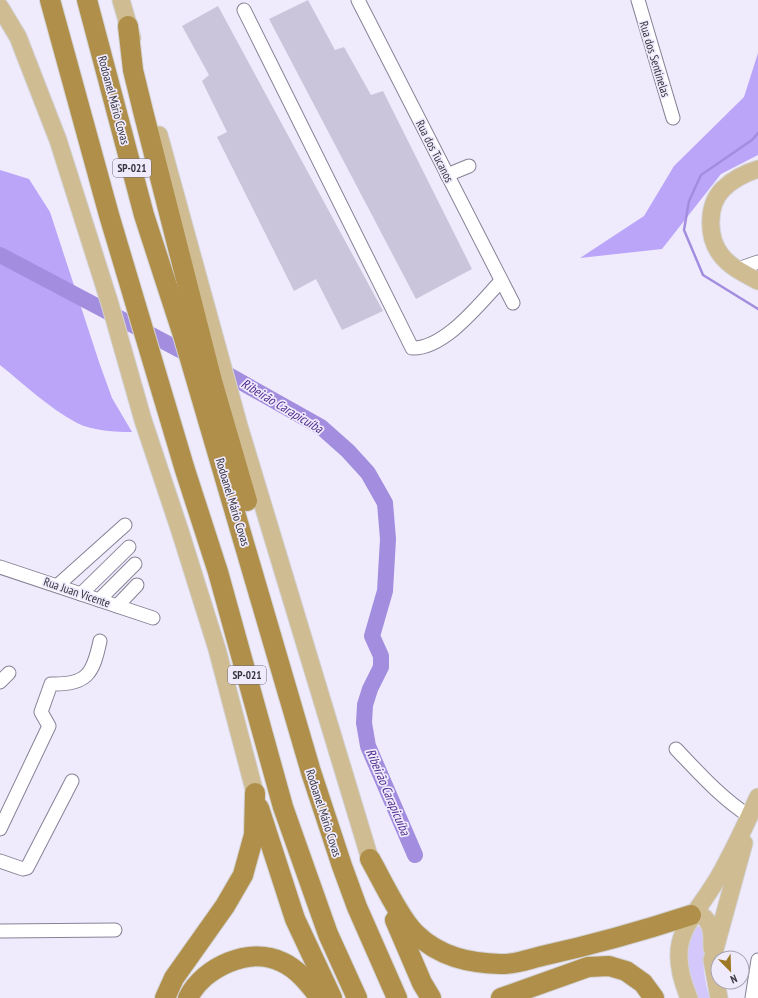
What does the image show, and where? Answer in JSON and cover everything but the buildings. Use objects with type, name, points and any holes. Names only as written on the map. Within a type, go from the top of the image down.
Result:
[{"type":"highway","name":"SP-021","points":[[50,0],[109,215],[185,470],[218,572],[283,807],[328,934],[357,998]]},
{"type":"highway","name":"Rodoanel Mário Covas","points":[[87,0],[144,215],[192,337],[194,373],[251,562],[311,772],[357,907],[398,998]]},
{"type":"highway","points":[[128,26],[133,70],[192,337],[221,385],[248,506],[252,538],[251,562]]},
{"type":"highway","points":[[165,998],[174,978],[225,906],[244,875],[254,835],[255,793]]},
{"type":"highway","points":[[255,793],[295,919],[332,998]]},
{"type":"highway","points":[[370,859],[400,911],[416,934],[436,949],[459,960],[502,964],[563,952],[651,929],[692,915]]},
{"type":"highway","points":[[370,859],[422,983],[431,998]]},
{"type":"highway","points":[[500,998],[651,929]]},
{"type":"highway","points":[[188,998],[193,988],[217,968],[241,958],[259,957],[282,962],[303,977],[320,998]]},
{"type":"highway","points":[[500,998],[588,967],[609,966],[626,971],[643,983],[654,998]]},
{"type":"main road","points":[[121,0],[223,364],[221,385],[239,426],[370,859]]},
{"type":"main road","points":[[0,7],[18,37],[58,140],[118,330],[143,420],[180,530],[217,650],[255,793]]},
{"type":"main road","points":[[758,169],[736,179],[723,189],[716,201],[711,218],[711,230],[715,246],[722,256],[738,270],[758,282]]},
{"type":"main road","points":[[689,998],[682,980],[679,954],[682,935],[692,915],[710,893],[750,816],[758,797]]},
{"type":"main road","points":[[715,950],[733,887],[750,816]]},
{"type":"main road","points":[[692,915],[701,915],[709,922],[712,934],[712,950]]},
{"type":"street","name":"Rua dos Tucanos","points":[[358,0],[513,303]]},
{"type":"street","name":"Rua dos Sentinelas","points":[[638,0],[673,118]]},
{"type":"street","points":[[244,10],[412,348],[422,348],[437,341],[455,328],[501,280]]},
{"type":"street","points":[[447,175],[469,166]]},
{"type":"street","points":[[738,270],[758,262]]},
{"type":"street","points":[[58,585],[125,525]]},
{"type":"street","points":[[81,594],[129,547]]},
{"type":"street","points":[[99,600],[135,564]]},
{"type":"street","name":"Rua Juan Vicente","points":[[0,567],[58,585],[153,618]]},
{"type":"street","points":[[117,606],[137,585]]},
{"type":"street","points":[[0,829],[49,726],[41,712],[51,684],[65,685],[80,682],[87,676],[95,661],[100,641]]},
{"type":"street","points":[[676,749],[735,807],[750,816]]},
{"type":"street","points":[[0,861],[23,869],[27,868],[72,781]]},
{"type":"street","points":[[0,931],[115,930]]},
{"type":"street","points":[[752,998],[758,960]]},
{"type":"street","points":[[744,998],[748,996],[754,984]]},
{"type":"shaded area","points":[[758,53],[758,155],[721,174],[662,249],[580,258],[644,216],[674,166],[744,97]]},
{"type":"shaded area","points":[[0,170],[29,179],[50,212],[112,398],[132,432],[97,429],[77,423],[47,403],[0,365]]},
{"type":"shaded area","points":[[697,926],[702,929],[707,939],[704,971],[710,998],[698,998],[688,969],[686,954],[687,946],[690,936]]},
{"type":"waterway","points":[[758,133],[752,140],[701,175],[689,201],[684,230],[703,275],[758,309]]},
{"type":"waterway","name":"Ribeirão Carapicuíba","points":[[0,255],[195,358]]},
{"type":"waterway","name":"Ribeirão Carapicuíba","points":[[216,368],[321,427],[348,451],[368,473],[385,503],[388,539],[385,591],[372,636],[381,656],[381,667],[370,689],[365,705],[364,723],[368,746],[415,855]]}]
